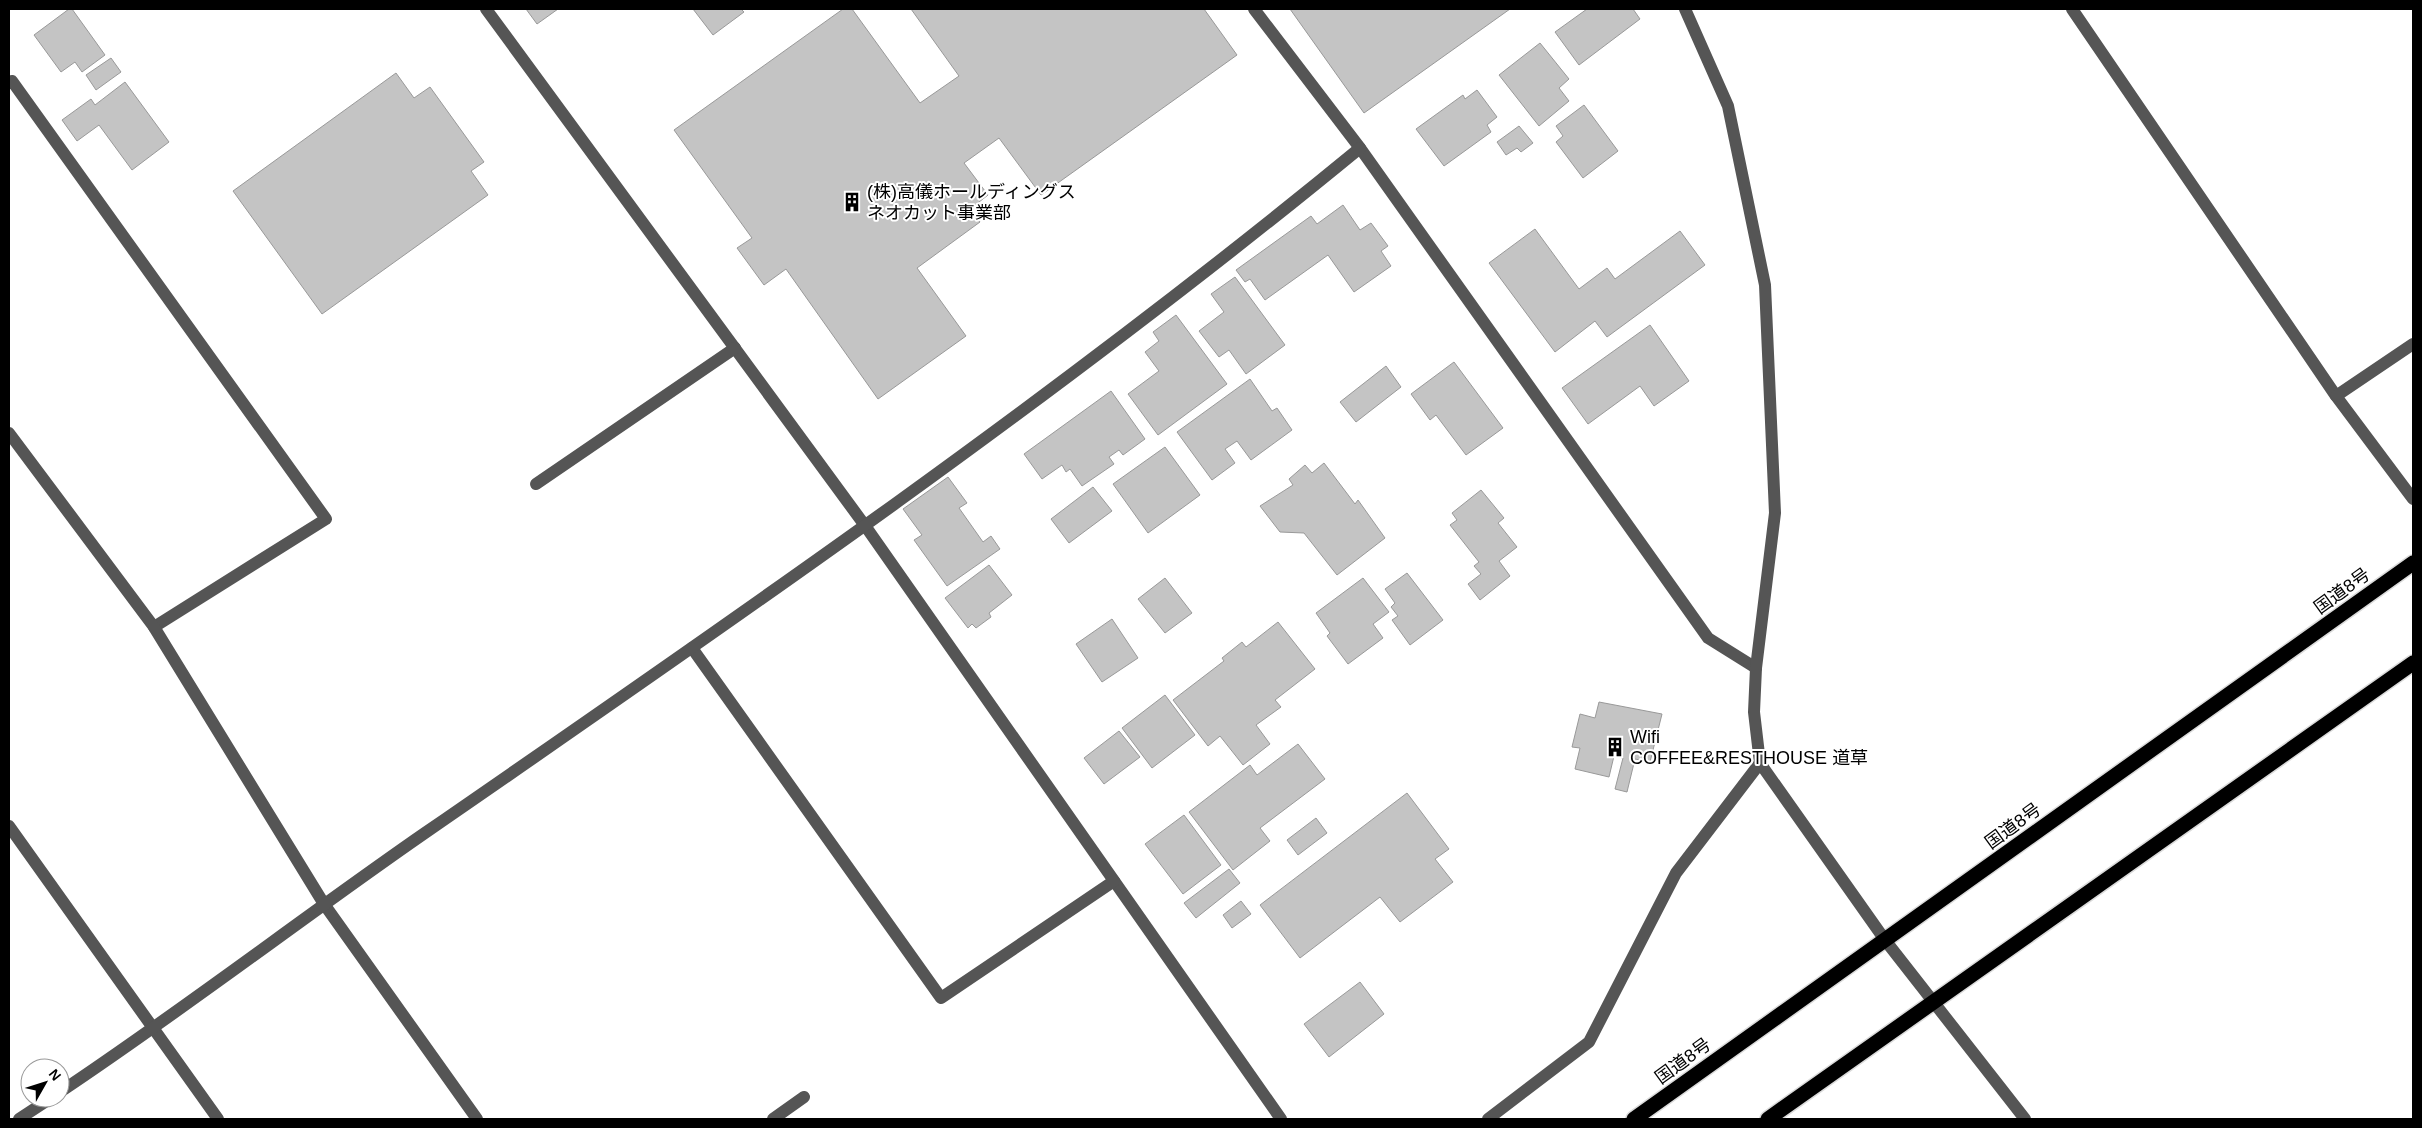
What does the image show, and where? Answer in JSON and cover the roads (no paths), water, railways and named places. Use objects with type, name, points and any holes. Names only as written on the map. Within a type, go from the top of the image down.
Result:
[{"type":"highway","name":"国道8号","points":[[1634,1119],[2413,563]]},
{"type":"highway","points":[[1768,1119],[2413,663]]},
{"type":"street","points":[[486,9],[866,526],[1281,1119]]},
{"type":"street","points":[[1254,9],[1360,148],[1708,638],[1756,668]]},
{"type":"street","points":[[1686,9],[1728,106],[1765,285],[1775,513],[1756,668],[1754,712],[1760,763],[1886,940],[2025,1119]]},
{"type":"street","points":[[2072,9],[2336,396],[2413,499]]},
{"type":"street","points":[[9,83],[12,81],[326,519],[154,626]]},
{"type":"street","points":[[70,1085],[153,1028],[324,904],[866,526],[1254,235],[1360,148]]},
{"type":"street","points":[[2336,396],[2413,344]]},
{"type":"street","points":[[536,484],[735,348]]},
{"type":"street","points":[[9,433],[154,626],[324,904],[477,1119]]},
{"type":"street","points":[[692,648],[941,998],[1114,880]]},
{"type":"street","points":[[1488,1119],[1589,1042],[1676,873],[1760,763]]},
{"type":"street","points":[[9,826],[218,1119]]},
{"type":"street","points":[[774,1119],[804,1097]]},
{"type":"street","points":[[19,1119],[36,1108]]},
{"type":"place","name":"(株)高儀ホールディングス ネオカット事業部","points":[[852,202]]},
{"type":"place","name":"Wifi COFFEE&RESTHOUSE 道草","points":[[1615,747]]}]
